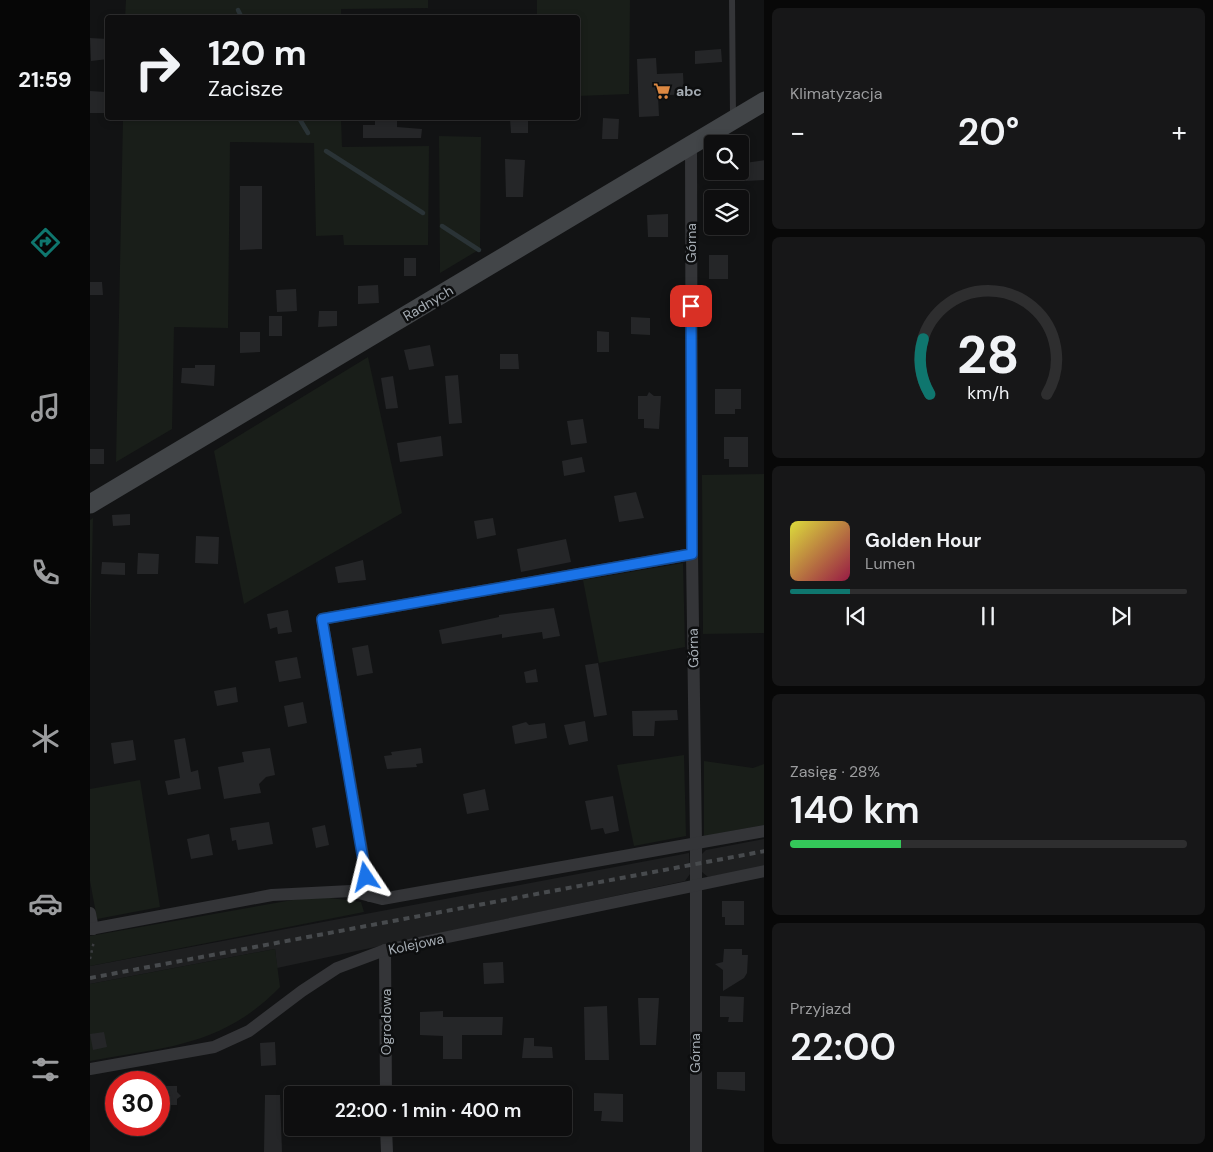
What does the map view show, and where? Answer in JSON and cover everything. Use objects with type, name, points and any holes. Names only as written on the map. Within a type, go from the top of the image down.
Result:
[{"type":"street","name":"Radnych","points":[[90,504],[764,101]]},
{"type":"street","name":"Górna","points":[[691,144],[692,554],[696,843],[694,885],[696,1152]]},
{"type":"street","points":[[370,896],[322,619],[692,554]]},
{"type":"street","points":[[90,913],[92,929],[272,895],[351,891],[382,899],[764,831]]},
{"type":"street","name":"Kolejowa","points":[[90,1069],[214,1047],[249,1031],[302,991],[337,968],[385,950],[764,871]]},
{"type":"street","name":"Ogrodowa","points":[[385,950],[386,1086]]},
{"type":"street","points":[[386,1136],[387,1152]]},
{"type":"lane","points":[[732,0],[733,119]]},
{"type":"shaded area","points":[[126,0],[428,0],[428,8],[341,9],[341,15],[125,15]]},
{"type":"shaded area","points":[[537,0],[630,0],[629,94],[580,96],[580,15],[537,15]]},
{"type":"shaded area","points":[[123,120],[341,120],[342,147],[429,146],[428,245],[344,245],[343,235],[316,236],[314,143],[230,142],[228,328],[174,327],[172,429],[116,462]]},
{"type":"shaded area","points":[[439,136],[481,137],[480,249],[440,273]]},
{"type":"shaded area","points":[[368,357],[402,513],[244,604],[214,451]]},
{"type":"shaded area","points":[[764,474],[764,633],[703,634],[702,475]]},
{"type":"shaded area","points":[[93,518],[90,646],[90,520]]},
{"type":"shaded area","points":[[683,563],[685,647],[599,663],[583,580]]},
{"type":"shaded area","points":[[684,755],[686,836],[634,846],[617,765]]},
{"type":"shaded area","points":[[704,761],[753,768],[764,764],[764,825],[704,836]]},
{"type":"shaded area","points":[[140,780],[160,907],[97,919],[90,881],[90,789]]},
{"type":"shaded area","points":[[764,839],[764,867],[708,877],[702,872],[701,855],[706,850]]},
{"type":"shaded area","points":[[689,853],[690,874],[685,881],[277,968],[275,949],[90,984],[90,966]]},
{"type":"shaded area","points":[[315,896],[361,902],[364,912],[90,966],[90,936]]},
{"type":"shaded area","points":[[275,949],[280,987],[259,1007],[237,1021],[215,1033],[192,1041],[144,1052],[90,1061],[90,984]]},
{"type":"building","points":[[90,38],[105,39],[105,59],[91,61]]},
{"type":"building","points":[[721,49],[722,62],[695,64],[695,51]]},
{"type":"building","points":[[656,58],[657,74],[683,73],[684,94],[658,96],[659,116],[639,117],[637,59]]},
{"type":"building","points":[[90,91],[105,92],[105,113],[90,113]]},
{"type":"building","points":[[603,118],[619,119],[618,139],[602,139]]},
{"type":"building","points":[[375,120],[397,120],[397,127],[422,129],[421,138],[363,138],[363,125],[375,125]]},
{"type":"building","points":[[510,120],[528,120],[528,133],[511,133]]},
{"type":"building","points":[[505,159],[525,160],[523,197],[506,197]]},
{"type":"building","points":[[764,160],[764,180],[746,181],[749,180],[749,162]]},
{"type":"building","points":[[240,186],[262,186],[262,249],[240,250]]},
{"type":"building","points":[[668,214],[668,237],[648,237],[647,215]]},
{"type":"building","points":[[709,255],[728,255],[728,279],[709,279]]},
{"type":"building","points":[[404,258],[416,258],[416,276],[404,276]]},
{"type":"building","points":[[90,282],[102,282],[103,295],[90,295]]},
{"type":"building","points":[[378,285],[379,303],[358,304],[358,286]]},
{"type":"building","points":[[296,289],[297,311],[277,312],[276,290]]},
{"type":"building","points":[[319,311],[337,311],[337,326],[318,327]]},
{"type":"building","points":[[269,316],[282,316],[282,336],[269,336]]},
{"type":"building","points":[[631,317],[650,318],[650,335],[631,334]]},
{"type":"building","points":[[597,331],[609,332],[609,352],[597,352]]},
{"type":"building","points":[[240,332],[260,332],[260,352],[240,353]]},
{"type":"building","points":[[430,345],[434,366],[409,370],[404,350]]},
{"type":"building","points":[[500,354],[518,354],[519,369],[500,369]]},
{"type":"building","points":[[195,365],[215,365],[214,386],[181,383],[182,368],[195,368]]},
{"type":"building","points":[[458,375],[462,423],[449,424],[445,376]]},
{"type":"building","points":[[393,376],[398,408],[386,409],[381,378]]},
{"type":"building","points":[[715,389],[741,389],[741,409],[735,409],[735,414],[715,414]]},
{"type":"building","points":[[649,392],[654,396],[661,396],[659,429],[644,428],[644,419],[638,419],[638,396],[647,396]]},
{"type":"building","points":[[583,419],[587,443],[571,445],[567,421]]},
{"type":"building","points":[[441,436],[443,456],[400,462],[397,443]]},
{"type":"building","points":[[724,437],[748,437],[748,467],[729,467],[729,459],[724,459]]},
{"type":"building","points":[[90,449],[104,449],[104,464],[90,464]]},
{"type":"building","points":[[582,457],[585,472],[564,476],[562,461]]},
{"type":"building","points":[[636,492],[644,518],[619,522],[614,496]]},
{"type":"building","points":[[130,514],[130,525],[113,526],[112,515]]},
{"type":"building","points":[[493,518],[496,535],[477,539],[474,521]]},
{"type":"building","points":[[196,536],[219,537],[218,564],[195,563]]},
{"type":"building","points":[[566,539],[571,562],[521,572],[517,549]]},
{"type":"building","points":[[138,553],[159,554],[158,574],[137,574]]},
{"type":"building","points":[[363,560],[366,580],[338,583],[335,567]]},
{"type":"building","points":[[102,562],[125,563],[125,575],[101,574]]},
{"type":"building","points":[[554,608],[560,636],[543,639],[542,632],[502,638],[502,634],[442,644],[439,630],[499,617],[499,615]]},
{"type":"building","points":[[288,610],[292,632],[278,634],[277,627],[270,629],[267,614]]},
{"type":"building","points":[[368,645],[373,673],[357,676],[352,648]]},
{"type":"building","points":[[297,657],[301,678],[279,682],[275,661]]},
{"type":"building","points":[[598,663],[607,715],[594,717],[585,665]]},
{"type":"building","points":[[536,669],[538,682],[526,683],[524,672]]},
{"type":"building","points":[[236,687],[238,702],[217,706],[214,691]]},
{"type":"building","points":[[303,702],[307,723],[288,727],[284,706]]},
{"type":"building","points":[[677,710],[678,720],[655,721],[654,736],[633,736],[632,711]]},
{"type":"building","points":[[585,721],[588,741],[569,745],[564,725]]},
{"type":"building","points":[[526,722],[529,725],[545,723],[547,738],[515,744],[512,726]]},
{"type":"building","points":[[185,738],[191,772],[198,770],[201,789],[168,795],[165,781],[180,778],[174,740]]},
{"type":"building","points":[[133,740],[136,760],[114,764],[111,743]]},
{"type":"building","points":[[270,748],[275,775],[266,777],[259,784],[261,793],[224,799],[218,767],[244,762],[242,752]]},
{"type":"building","points":[[421,748],[423,763],[416,764],[417,767],[387,769],[384,756],[392,755],[391,752]]},
{"type":"building","points":[[485,789],[489,810],[467,814],[463,794]]},
{"type":"building","points":[[613,796],[619,831],[605,834],[603,828],[591,830],[585,801]]},
{"type":"building","points":[[269,822],[273,844],[238,850],[236,840],[232,841],[230,828]]},
{"type":"building","points":[[325,825],[329,845],[316,848],[312,828]]},
{"type":"building","points":[[209,834],[213,855],[191,859],[187,839]]},
{"type":"building","points":[[722,901],[744,901],[744,925],[725,925],[725,917],[722,917]]},
{"type":"building","points":[[724,949],[742,949],[742,955],[748,955],[747,973],[744,978],[723,991],[723,970],[715,964],[723,962]]},
{"type":"building","points":[[503,962],[504,983],[484,984],[483,963]]},
{"type":"building","points":[[720,996],[744,997],[743,1022],[728,1022],[729,1017],[720,1017]]},
{"type":"building","points":[[638,998],[659,998],[656,1045],[640,1045]]},
{"type":"building","points":[[607,1006],[609,1060],[585,1060],[584,1007]]},
{"type":"building","points":[[443,1011],[443,1017],[503,1017],[502,1035],[462,1035],[462,1059],[443,1059],[443,1036],[420,1035],[420,1012]]},
{"type":"building","points":[[104,1032],[107,1047],[93,1050],[90,1034]]},
{"type":"building","points":[[524,1038],[534,1038],[534,1046],[552,1047],[553,1058],[522,1058]]},
{"type":"building","points":[[275,1042],[276,1065],[261,1066],[260,1043]]},
{"type":"building","points":[[717,1072],[745,1072],[745,1091],[717,1089]]},
{"type":"building","points":[[170,1086],[177,1086],[177,1092],[181,1096],[177,1099],[177,1105],[170,1105]]},
{"type":"building","points":[[594,1093],[623,1094],[623,1122],[601,1121],[602,1111],[594,1111]]},
{"type":"building","points":[[265,1095],[280,1095],[282,1152],[264,1152]]},
{"type":"waterway","points":[[238,10],[240,15]]},
{"type":"waterway","points":[[300,120],[308,133]]},
{"type":"waterway","points":[[326,151],[423,213]]},
{"type":"waterway","points":[[442,226],[479,250]]},
{"type":"railway","points":[[90,978],[764,851]]},
{"type":"place","name":"abc","points":[[662,91]]},
{"type":"route","points":[[366,877],[322,619],[692,554],[691,306]]}]
